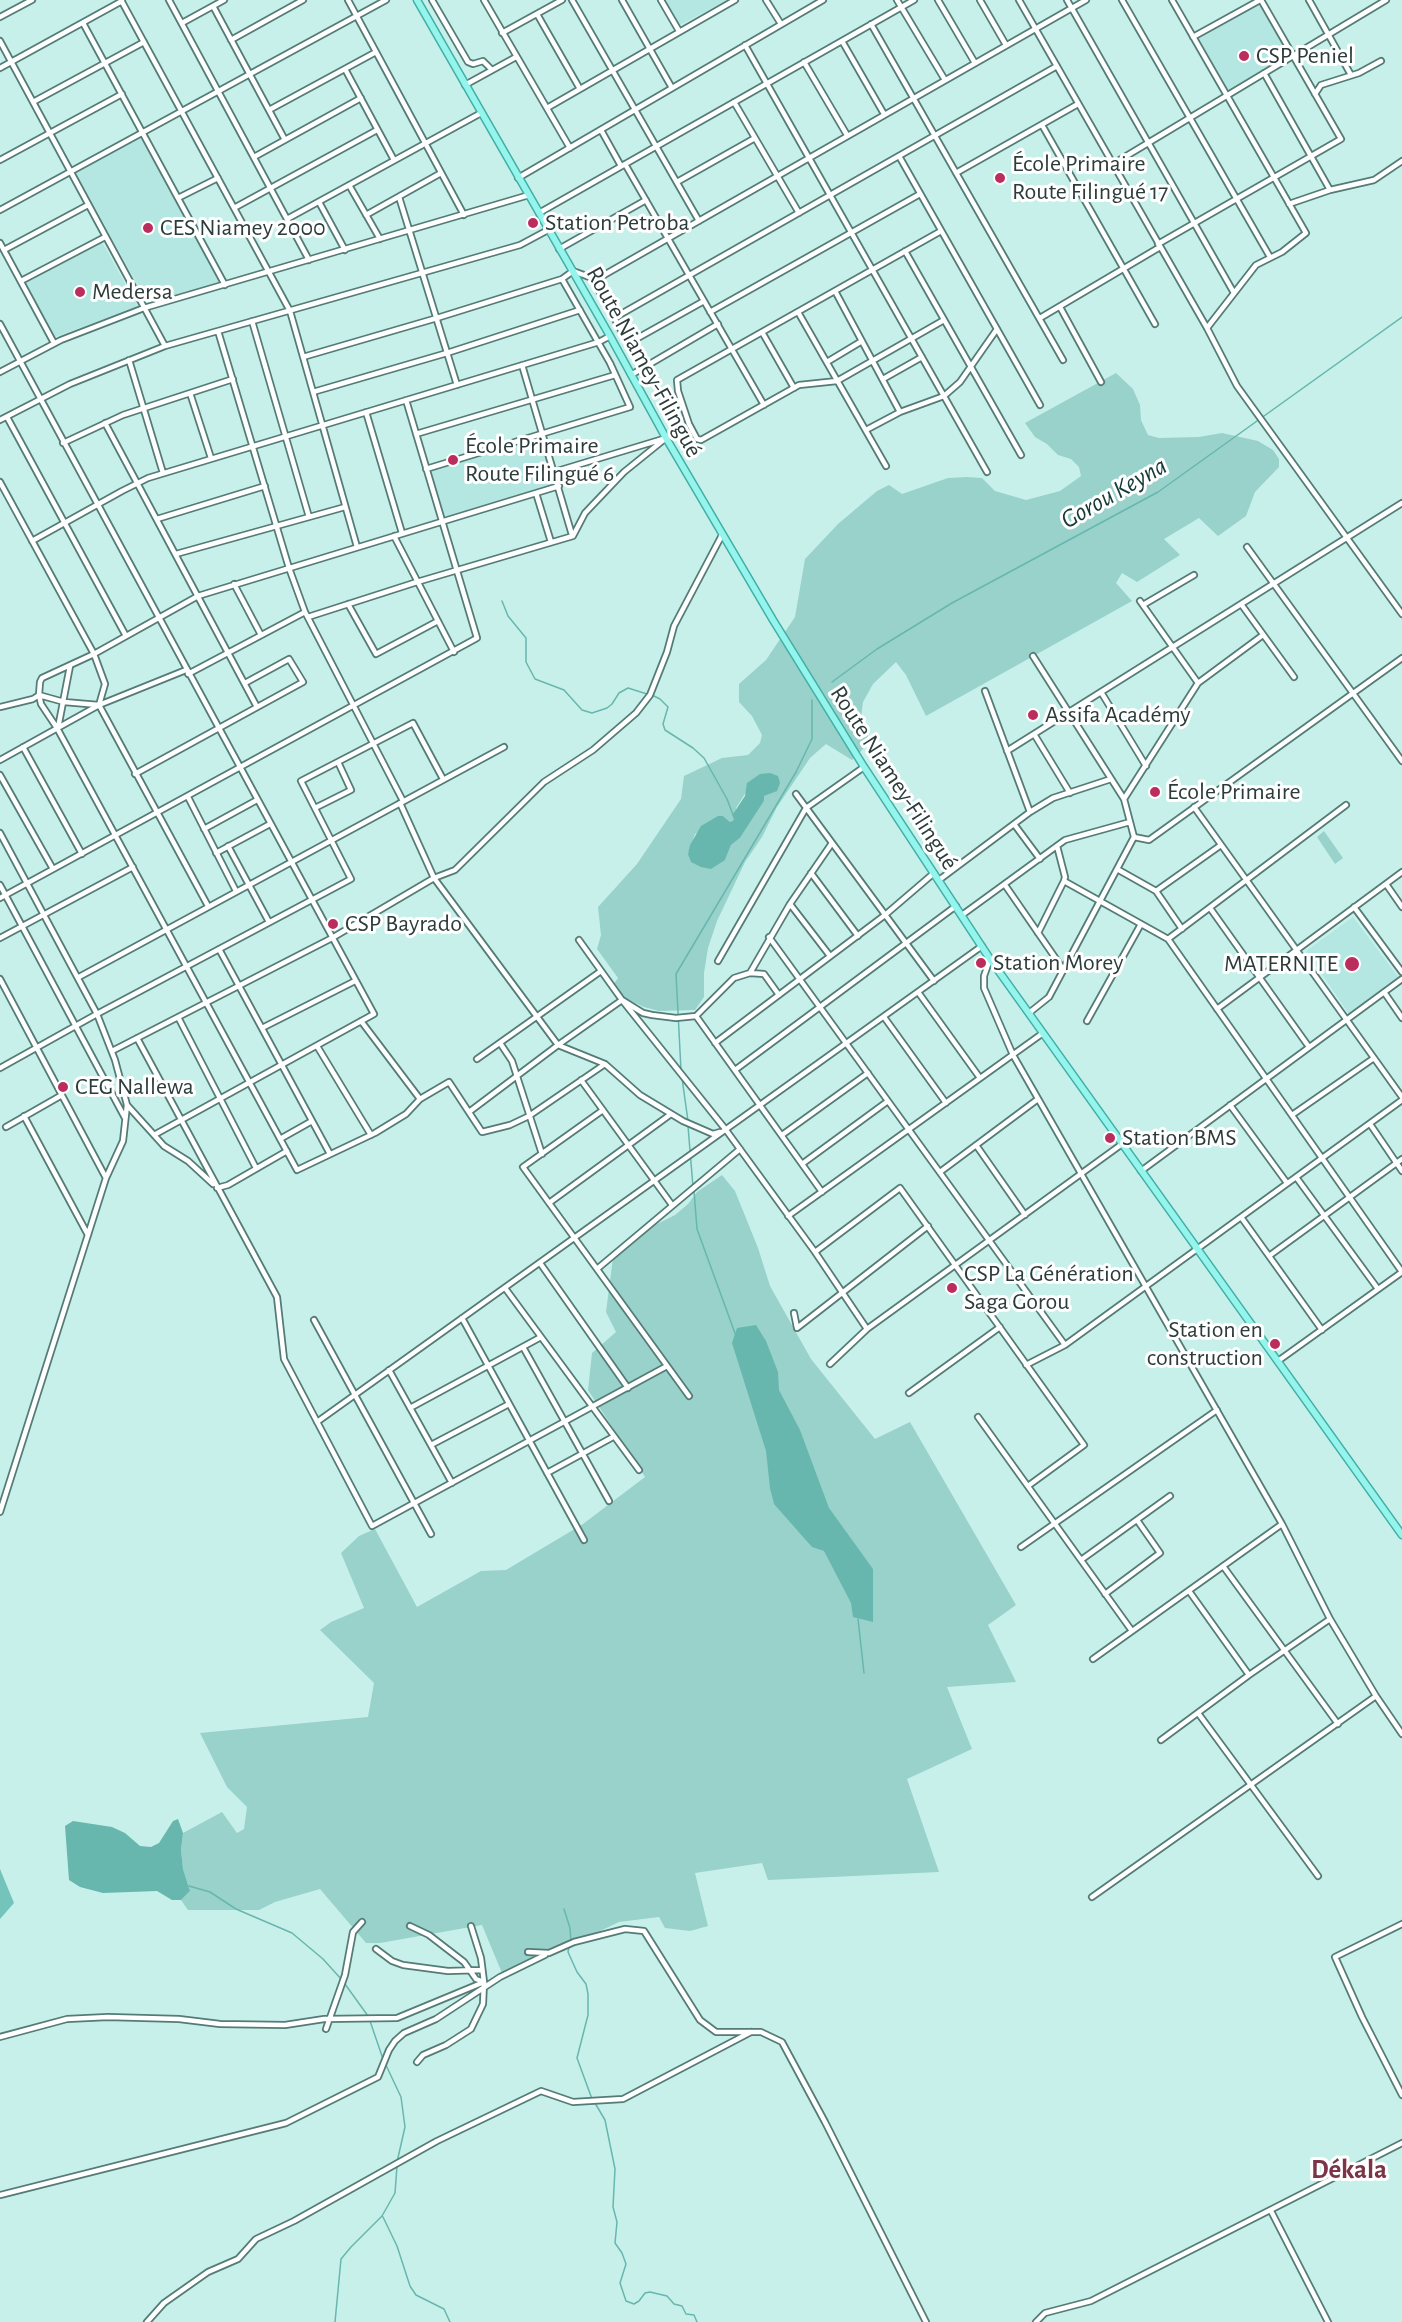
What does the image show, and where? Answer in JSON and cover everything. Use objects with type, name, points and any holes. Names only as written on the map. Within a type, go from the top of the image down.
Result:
[{"type":"main road","name":"Route Niamey-Filingué","points":[[417,0],[666,438],[864,767],[990,959],[1402,1535]]},
{"type":"street","points":[[0,17],[32,0]]},
{"type":"street","points":[[0,68],[123,0],[290,310],[357,547]]},
{"type":"street","points":[[169,0],[309,260]]},
{"type":"street","points":[[182,23],[224,0]]},
{"type":"street","points":[[231,40],[303,0]]},
{"type":"street","points":[[348,0],[464,215]]},
{"type":"street","points":[[0,210],[386,0]]},
{"type":"street","points":[[432,0],[468,62],[473,64],[483,60],[492,70]]},
{"type":"street","points":[[484,0],[570,148]]},
{"type":"street","points":[[502,33],[561,0]]},
{"type":"street","points":[[572,0],[699,221]]},
{"type":"street","points":[[622,0],[672,88]]},
{"type":"street","points":[[661,0],[679,31]]},
{"type":"street","points":[[547,108],[735,0]]},
{"type":"street","points":[[766,0],[781,24]]},
{"type":"street","points":[[518,178],[823,0]]},
{"type":"street","points":[[897,0],[945,80]]},
{"type":"street","points":[[538,213],[914,0]]},
{"type":"street","points":[[938,0],[975,63]]},
{"type":"street","points":[[980,0],[1006,45]]},
{"type":"street","points":[[1019,0],[1237,386],[1402,614]]},
{"type":"street","points":[[1067,0],[1234,292]]},
{"type":"street","points":[[303,357],[562,279],[573,272],[592,278],[618,268],[808,157],[1086,0]]},
{"type":"street","points":[[1122,0],[1270,257]]},
{"type":"street","points":[[1172,0],[1306,234],[1282,252],[1256,265],[1206,328]]},
{"type":"street","points":[[1040,318],[1124,269],[1194,223],[1341,139],[1260,0],[1193,38]]},
{"type":"street","points":[[1309,0],[1351,75]]},
{"type":"street","points":[[1113,164],[1386,0]]},
{"type":"street","points":[[213,6],[285,140]]},
{"type":"street","points":[[537,14],[580,89]]},
{"type":"street","points":[[83,22],[225,285]]},
{"type":"street","points":[[871,24],[1063,360]]},
{"type":"street","points":[[0,41],[165,346]]},
{"type":"street","points":[[842,41],[884,114]]},
{"type":"street","points":[[33,102],[144,42]]},
{"type":"street","points":[[745,45],[987,472]]},
{"type":"street","points":[[269,110],[376,52]]},
{"type":"street","points":[[465,85],[516,57]]},
{"type":"street","points":[[1315,94],[1321,86],[1381,61]]},
{"type":"street","points":[[804,62],[847,135]]},
{"type":"street","points":[[614,318],[1057,66]]},
{"type":"street","points":[[345,69],[394,160]]},
{"type":"street","points":[[1264,73],[1330,190]]},
{"type":"street","points":[[0,160],[122,94]]},
{"type":"street","points":[[254,157],[361,98]]},
{"type":"street","points":[[734,102],[799,213]]},
{"type":"street","points":[[956,173],[1078,104]]},
{"type":"street","points":[[287,219],[481,113]]},
{"type":"street","points":[[1042,125],[1155,324]]},
{"type":"street","points":[[234,208],[377,129]]},
{"type":"street","points":[[601,130],[646,200],[764,405]]},
{"type":"street","points":[[677,182],[755,138]]},
{"type":"street","points":[[899,156],[1040,405]]},
{"type":"street","points":[[1289,204],[1330,190],[1374,180],[1402,161]]},
{"type":"street","points":[[366,215],[441,173]]},
{"type":"street","points":[[178,198],[218,178]]},
{"type":"street","points":[[349,185],[380,239]]},
{"type":"street","points":[[710,312],[920,194]]},
{"type":"street","points":[[0,372],[54,343],[144,308],[529,195]]},
{"type":"street","points":[[399,197],[457,385]]},
{"type":"street","points":[[559,249],[646,200]]},
{"type":"street","points":[[319,202],[345,250]]},
{"type":"street","points":[[4,250],[88,205]]},
{"type":"street","points":[[0,420],[70,384],[165,346],[520,245],[548,230]]},
{"type":"street","points":[[941,231],[677,380],[678,391],[695,437],[699,440],[703,439],[799,385],[837,381],[944,320]]},
{"type":"street","points":[[21,281],[105,237]]},
{"type":"street","points":[[0,243],[54,343]]},
{"type":"street","points":[[904,251],[1021,455]]},
{"type":"street","points":[[592,278],[622,332],[636,339],[704,300]]},
{"type":"street","points":[[426,469],[629,408],[630,404],[599,342],[562,279]]},
{"type":"street","points":[[835,291],[900,411]]},
{"type":"street","points":[[1060,306],[1101,382]]},
{"type":"street","points":[[313,392],[447,353],[580,310]]},
{"type":"street","points":[[798,312],[886,466]]},
{"type":"street","points":[[252,321],[309,517]]},
{"type":"street","points":[[0,324],[374,1014],[154,1135]]},
{"type":"street","points":[[631,375],[717,324]]},
{"type":"street","points":[[866,430],[900,411],[944,396],[960,382],[997,329]]},
{"type":"street","points":[[218,331],[289,568],[306,614],[374,744],[434,878],[558,1045],[605,1064],[640,1095],[670,1114],[713,1134],[726,1130]]},
{"type":"street","points":[[762,332],[794,388]]},
{"type":"street","points":[[32,541],[138,483],[163,473],[599,342],[610,336]]},
{"type":"street","points":[[826,362],[862,341]]},
{"type":"street","points":[[883,380],[922,357]]},
{"type":"street","points":[[129,360],[163,473]]},
{"type":"street","points":[[522,365],[573,536]]},
{"type":"street","points":[[416,434],[615,375]]},
{"type":"street","points":[[63,443],[143,408],[233,379]]},
{"type":"street","points":[[190,393],[211,458]]},
{"type":"street","points":[[3,897],[477,638],[406,400]]},
{"type":"street","points":[[366,412],[402,533]]},
{"type":"street","points":[[7,417],[126,636]]},
{"type":"street","points":[[105,423],[257,707]]},
{"type":"street","points":[[554,472],[666,438]]},
{"type":"street","points":[[0,760],[99,705],[187,672],[306,614],[348,604],[573,536],[585,513],[624,472],[666,438]]},
{"type":"street","points":[[0,483],[94,654],[105,684],[99,705],[208,906]]},
{"type":"street","points":[[157,519],[265,486]]},
{"type":"street","points":[[559,486],[198,596],[94,654],[42,678],[39,695],[41,704],[57,728],[297,1170],[371,1135],[406,1114],[420,1099],[449,1082],[482,1132],[510,1125],[529,1116],[605,1064]]},
{"type":"street","points":[[536,493],[551,542]]},
{"type":"street","points":[[1007,751],[1402,503]]},
{"type":"street","points":[[176,554],[345,507]]},
{"type":"street","points":[[112,1051],[332,938],[434,878],[455,870],[544,782],[593,750],[636,713],[650,695],[668,652],[674,626],[722,534]]},
{"type":"street","points":[[394,536],[454,652]]},
{"type":"street","points":[[1247,548],[1402,760]]},
{"type":"street","points":[[1194,575],[1142,603],[1198,683]]},
{"type":"street","points":[[234,584],[261,635]]},
{"type":"street","points":[[348,604],[376,654],[438,621]]},
{"type":"street","points":[[1241,604],[1294,677]]},
{"type":"street","points":[[1124,799],[1198,683],[1263,635]]},
{"type":"street","points":[[1029,1014],[1049,997],[1134,837],[1124,799],[1033,656]]},
{"type":"street","points":[[1134,837],[1149,840],[1402,658]]},
{"type":"street","points":[[135,774],[303,682],[289,659],[245,683]]},
{"type":"street","points":[[57,728],[70,666]]},
{"type":"street","points":[[985,691],[1030,812]]},
{"type":"street","points":[[1101,692],[1146,766]]},
{"type":"street","points":[[0,707],[30,701],[39,695],[64,702],[99,705]]},
{"type":"street","points":[[0,1068],[351,879],[301,781],[413,723],[443,779]]},
{"type":"street","points":[[1034,734],[1070,793]]},
{"type":"street","points":[[23,747],[82,854]]},
{"type":"street","points":[[79,977],[504,747]]},
{"type":"street","points":[[315,808],[351,790],[338,762]]},
{"type":"street","points":[[718,962],[806,808],[864,767]]},
{"type":"street","points":[[0,775],[53,869]]},
{"type":"street","points":[[939,880],[1030,812],[1053,798],[1111,779]]},
{"type":"street","points":[[796,794],[934,981]]},
{"type":"street","points":[[188,797],[236,891]]},
{"type":"street","points":[[204,829],[257,800]]},
{"type":"street","points":[[1168,939],[1346,805]]},
{"type":"street","points":[[1026,1365],[1065,1345],[1370,1124],[1402,1098],[1194,807]]},
{"type":"street","points":[[962,915],[1065,840],[1130,822]]},
{"type":"street","points":[[216,853],[270,824]]},
{"type":"street","points":[[1014,824],[1040,859]]},
{"type":"street","points":[[0,832],[97,1014],[112,1051],[127,1105],[123,1141],[106,1178],[0,1512]]},
{"type":"street","points":[[0,838],[7,846]]},
{"type":"street","points":[[750,973],[769,937],[832,843]]},
{"type":"street","points":[[1156,891],[1221,845]]},
{"type":"street","points":[[228,846],[269,922]]},
{"type":"street","points":[[1038,933],[1065,877],[1057,846]]},
{"type":"street","points":[[0,938],[133,867]]},
{"type":"street","points":[[1117,869],[1156,891],[1182,929]]},
{"type":"street","points":[[1217,1009],[1402,872]]},
{"type":"street","points":[[811,873],[858,936]]},
{"type":"street","points":[[715,1043],[858,936],[934,873]]},
{"type":"street","points":[[1064,881],[1168,939],[1402,1272],[1278,1361]]},
{"type":"street","points":[[1386,884],[1402,907]]},
{"type":"street","points":[[0,885],[3,897],[22,926],[126,1119]]},
{"type":"street","points":[[1005,885],[1063,969]]},
{"type":"street","points":[[790,904],[830,957]]},
{"type":"street","points":[[735,1070],[956,906]]},
{"type":"street","points":[[1354,907],[1402,972]]},
{"type":"street","points":[[1210,908],[1309,1047]]},
{"type":"street","points":[[1087,1021],[1141,924]]},
{"type":"street","points":[[769,937],[1065,1345]]},
{"type":"street","points":[[579,940],[622,1000],[726,1130],[815,1252],[867,1329]]},
{"type":"street","points":[[317,1422],[982,946]]},
{"type":"street","points":[[219,949],[330,1154]]},
{"type":"street","points":[[990,959],[984,976],[984,988],[1013,1055],[1282,1524],[1330,1619],[1376,1696],[1402,1734]]},
{"type":"street","points":[[477,1059],[600,971]]},
{"type":"street","points":[[622,1000],[642,1013],[676,1018],[696,1016],[734,978],[750,973],[764,974],[779,994]]},
{"type":"street","points":[[0,979],[106,1178]]},
{"type":"street","points":[[1141,1171],[1402,979]]},
{"type":"street","points":[[262,1028],[356,981]]},
{"type":"street","points":[[918,992],[980,1078]]},
{"type":"street","points":[[1384,992],[1402,1018]]},
{"type":"street","points":[[469,1112],[622,1000]]},
{"type":"street","points":[[696,1016],[822,1192]]},
{"type":"street","points":[[178,1017],[256,1168]]},
{"type":"street","points":[[884,1017],[946,1103]]},
{"type":"street","points":[[361,1021],[420,1099]]},
{"type":"street","points":[[788,1216],[1043,1033]]},
{"type":"street","points":[[137,1038],[277,1297],[284,1359],[372,1526],[667,1366]]},
{"type":"street","points":[[500,1043],[512,1060],[542,1154]]},
{"type":"street","points":[[317,1046],[371,1135]]},
{"type":"street","points":[[1292,1115],[1374,1058]]},
{"type":"street","points":[[782,1135],[868,1073]]},
{"type":"street","points":[[581,1080],[672,1205]]},
{"type":"street","points":[[6,1127],[62,1095]]},
{"type":"street","points":[[940,1172],[1038,1099]]},
{"type":"street","points":[[802,1164],[888,1101]]},
{"type":"street","points":[[127,1105],[164,1146],[188,1161],[217,1188]]},
{"type":"street","points":[[1230,1105],[1287,1183]]},
{"type":"street","points":[[603,1110],[523,1167],[689,1396]]},
{"type":"street","points":[[549,1203],[670,1114]]},
{"type":"street","points":[[24,1116],[88,1235]]},
{"type":"street","points":[[280,1139],[312,1121]]},
{"type":"street","points":[[1370,1124],[1402,1171]]},
{"type":"street","points":[[830,1364],[867,1329],[1122,1144]]},
{"type":"street","points":[[976,1145],[1025,1215]]},
{"type":"street","points":[[597,1269],[740,1149]]},
{"type":"street","points":[[217,1188],[228,1185],[287,1151]]},
{"type":"street","points":[[1269,1256],[1402,1159]]},
{"type":"street","points":[[1296,1177],[1378,1289]]},
{"type":"street","points":[[815,1252],[900,1188],[1084,1444],[1028,1486]]},
{"type":"street","points":[[1241,1217],[1322,1330]]},
{"type":"street","points":[[794,1312],[797,1328],[928,1226]]},
{"type":"street","points":[[540,1263],[628,1388]]},
{"type":"street","points":[[505,1288],[639,1470]]},
{"type":"street","points":[[462,1318],[584,1540]]},
{"type":"street","points":[[314,1320],[431,1534]]},
{"type":"street","points":[[909,1393],[1000,1328]]},
{"type":"street","points":[[410,1408],[541,1337]]},
{"type":"street","points":[[523,1347],[609,1501]]},
{"type":"street","points":[[389,1370],[452,1483]]},
{"type":"street","points":[[431,1445],[509,1404]]},
{"type":"street","points":[[1021,1547],[1217,1410]]},
{"type":"street","points":[[978,1417],[1132,1632]]},
{"type":"street","points":[[547,1473],[614,1437]]},
{"type":"street","points":[[1081,1560],[1170,1496]]},
{"type":"street","points":[[1105,1594],[1160,1553],[1137,1520]]},
{"type":"street","points":[[1094,1659],[1282,1524]]},
{"type":"street","points":[[1223,1566],[1338,1724]]},
{"type":"street","points":[[1188,1591],[1249,1675]]},
{"type":"street","points":[[1161,1740],[1330,1619]]},
{"type":"street","points":[[1092,1897],[1376,1696]]},
{"type":"street","points":[[1198,1713],[1318,1876]]},
{"type":"street","points":[[326,2029],[345,1975],[353,1932],[362,1922]]},
{"type":"street","points":[[1402,1924],[1335,1957],[1362,2017],[1402,2095]]},
{"type":"street","points":[[410,1926],[429,1935],[464,1962],[476,1979],[484,1984]]},
{"type":"street","points":[[417,2062],[423,2055],[446,2045],[471,2029],[483,2004],[484,1984],[481,1958],[471,1926]]},
{"type":"street","points":[[0,2037],[67,2019],[108,2017],[179,2019],[220,2024],[285,2025],[330,2019],[397,2018],[484,1984],[574,1942],[626,1929],[644,1931],[700,2020],[716,2032],[761,2032],[782,2042],[815,2101],[927,2322]]},
{"type":"street","points":[[375,1949],[404,1965],[448,1971],[481,1970]]},
{"type":"street","points":[[528,1952],[549,1953]]},
{"type":"street","points":[[0,2195],[286,2123],[378,2077],[389,2050],[400,2037],[436,2019],[484,1984]]},
{"type":"street","points":[[147,2322],[164,2302],[208,2272],[238,2259],[256,2239],[294,2221],[437,2141],[541,2091],[573,2102],[623,2099],[752,2032]]},
{"type":"street","points":[[1036,2322],[1045,2313],[1090,2301],[1402,2143]]},
{"type":"street","points":[[1271,2211],[1328,2322]]},
{"type":"shaded area","points":[[665,0],[727,0],[680,25]]},
{"type":"shaded area","points":[[1260,3],[1289,56],[1228,92],[1198,39]]},
{"type":"shaded area","name":"CES Niamey 2000","points":[[140,137],[220,283],[148,304],[76,173]]},
{"type":"shaded area","points":[[102,242],[138,307],[55,337],[25,282]]},
{"type":"shaded area","points":[[1116,373],[1133,389],[1140,405],[1141,420],[1148,435],[1159,438],[1199,437],[1222,433],[1258,441],[1273,450],[1279,459],[1279,467],[1255,492],[1246,516],[1218,536],[1199,518],[1164,539],[1180,555],[1137,582],[1122,573],[1116,583],[1132,601],[926,716],[906,675],[896,662],[873,684],[863,702],[861,718],[868,733],[867,745],[852,760],[826,744],[810,758],[777,807],[762,837],[745,862],[717,921],[708,948],[704,973],[704,997],[695,1010],[659,1011],[623,997],[611,988],[618,978],[597,949],[601,935],[598,907],[637,864],[681,799],[684,776],[722,758],[748,755],[760,743],[762,735],[752,716],[739,702],[739,684],[766,660],[795,617],[805,559],[838,524],[877,491],[889,485],[902,494],[948,478],[982,478],[995,491],[1026,500],[1060,491],[1081,476],[1079,467],[1071,459],[1058,455],[1047,444],[1035,437],[1025,423]],"holes":[[[753,780],[771,793],[763,796],[764,801],[740,838],[731,845],[725,860],[688,854],[695,834],[723,816],[730,822],[735,820],[736,808],[748,789],[748,783]]]},
{"type":"shaded area","points":[[540,436],[554,484],[443,517],[429,470]]},
{"type":"shaded area","points":[[770,773],[778,776],[780,783],[777,791],[764,796],[764,801],[740,838],[731,845],[725,860],[711,869],[691,862],[688,854],[690,845],[701,826],[718,816],[723,816],[730,822],[734,820],[733,814],[745,796],[747,783],[760,774]]},
{"type":"shaded area","points":[[1324,831],[1343,858],[1335,864],[1317,837]]},
{"type":"shaded area","name":"MATERNITE","points":[[1353,917],[1399,978],[1349,1014],[1306,951]]},
{"type":"shaded area","points":[[722,1175],[735,1191],[758,1248],[770,1286],[811,1359],[875,1439],[910,1422],[1016,1605],[988,1625],[1016,1682],[947,1687],[972,1749],[907,1779],[939,1872],[768,1880],[762,1863],[695,1873],[708,1926],[690,1931],[665,1928],[659,1917],[619,1922],[543,1958],[502,1973],[482,1925],[380,1943],[366,1943],[320,1889],[275,1902],[259,1910],[188,1910],[181,1900],[190,1891],[183,1869],[181,1850],[183,1833],[222,1812],[237,1833],[244,1829],[247,1807],[227,1787],[200,1733],[368,1717],[374,1683],[320,1630],[331,1622],[364,1608],[341,1553],[359,1536],[375,1529],[417,1607],[481,1571],[506,1570],[583,1524],[645,1477],[588,1390],[592,1353],[616,1332],[606,1312],[613,1258],[651,1227],[675,1215],[697,1192]]},
{"type":"shaded area","points":[[756,1325],[766,1341],[778,1372],[779,1390],[800,1430],[829,1508],[873,1569],[873,1622],[853,1617],[851,1603],[824,1551],[812,1547],[774,1504],[766,1451],[732,1343],[737,1328]]},
{"type":"shaded area","points":[[178,1819],[183,1833],[181,1850],[183,1869],[190,1891],[181,1900],[172,1900],[157,1891],[103,1893],[80,1887],[69,1880],[65,1826],[73,1821],[112,1827],[125,1833],[140,1846],[151,1847],[159,1843],[173,1821]]},
{"type":"shaded area","points":[[0,1869],[14,1903],[0,1919]]},
{"type":"waterway","name":"Gorou Keyna","points":[[832,682],[877,649],[952,603],[1158,492],[1402,317]]},
{"type":"waterway","points":[[502,601],[508,616],[526,638],[526,662],[535,679],[564,690],[582,710],[592,713],[607,708],[619,693],[628,688],[647,694]]},
{"type":"waterway","points":[[652,695],[668,707],[663,724],[665,730],[704,758],[727,799],[735,820]]},
{"type":"waterway","points":[[681,1070],[676,974],[796,772],[812,739],[812,700]]},
{"type":"waterway","points":[[682,1078],[688,1121]]},
{"type":"waterway","points":[[688,1126],[693,1187]]},
{"type":"waterway","points":[[694,1191],[697,1229],[736,1336]]},
{"type":"waterway","points":[[858,1619],[864,1673]]},
{"type":"waterway","points":[[189,1886],[210,1892],[236,1909],[292,1933],[323,1959],[342,1980]]},
{"type":"waterway","points":[[564,1909],[570,1928],[571,1942]]},
{"type":"waterway","points":[[569,1947],[568,1952],[577,1972],[586,1984],[588,1994],[588,2015],[577,2058],[592,2099]]},
{"type":"waterway","points":[[345,1984],[368,2016]]},
{"type":"waterway","points":[[370,2021],[383,2059]]},
{"type":"waterway","points":[[385,2063],[401,2097],[405,2127],[397,2162]]},
{"type":"waterway","points":[[595,2103],[605,2120],[615,2169],[613,2207],[617,2222],[615,2243],[626,2264],[620,2283],[626,2301],[634,2304],[645,2293],[650,2292],[667,2296],[674,2304],[682,2306],[686,2314],[694,2315],[697,2322]]},
{"type":"waterway","points":[[335,2322],[341,2259],[382,2216],[395,2193],[397,2166]]},
{"type":"waterway","points":[[383,2217],[397,2246],[410,2286],[416,2295],[444,2309],[450,2322]]},
{"type":"place","name":"CSP Peniel","points":[[1244,56]]},
{"type":"place","name":"École Primaire Route Filingué 17","points":[[1000,178]]},
{"type":"place","name":"Station Petroba","points":[[533,223]]},
{"type":"place","name":"CES Niamey 2000","points":[[148,228]]},
{"type":"place","name":"Medersa","points":[[80,292]]},
{"type":"place","name":"École Primaire Route Filingué 6","points":[[453,460]]},
{"type":"place","name":"Assifa Académy","points":[[1033,715]]},
{"type":"place","name":"École Primaire","points":[[1155,792]]},
{"type":"place","name":"CSP Bayrado","points":[[333,924]]},
{"type":"place","name":"Station Morey","points":[[981,963]]},
{"type":"place","name":"MATERNITE","points":[[1352,964]]},
{"type":"place","name":"CEG Nallewa","points":[[63,1087]]},
{"type":"place","name":"Station BMS","points":[[1110,1138]]},
{"type":"place","name":"CSP La Génération Saga Gorou","points":[[952,1288]]},
{"type":"place","name":"Station en construction","points":[[1275,1344]]},
{"type":"district","name":"Dékala","points":[[1349,2170]]}]
